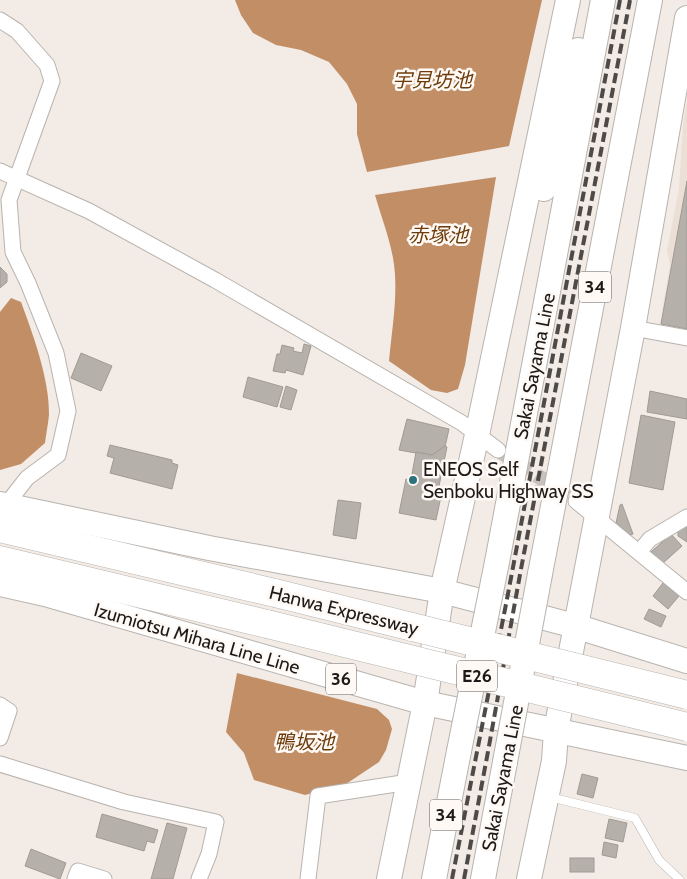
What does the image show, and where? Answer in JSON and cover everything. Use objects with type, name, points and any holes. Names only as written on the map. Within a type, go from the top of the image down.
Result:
[{"type":"highway","name":"Hanwa Expressway","points":[[2,512],[687,694]]},
{"type":"highway","name":"Hanwa Expressway","points":[[0,560],[687,727]]},
{"type":"main road","points":[[392,872],[425,703],[442,591],[477,435],[568,0]]},
{"type":"main road","points":[[477,435],[526,262],[590,0]]},
{"type":"main road","name":"Sakai Sayama Line","points":[[434,879],[497,562],[603,0]]},
{"type":"main road","name":"Sakai Sayama Line","points":[[483,879],[650,0]]},
{"type":"main road","points":[[528,879],[552,770],[556,730],[633,328],[687,18]]},
{"type":"main road","points":[[2,512],[442,591],[575,626],[687,661]]},
{"type":"main road","name":"Izumiotsu Mihara Line Line","points":[[0,584],[45,594],[425,703],[687,758]]},
{"type":"main road","points":[[516,879],[530,816],[552,770]]},
{"type":"street","points":[[0,20],[17,31],[47,65],[52,81],[7,176],[13,252],[28,283],[56,353],[68,411],[58,455],[27,478],[2,512]]},
{"type":"street","points":[[7,176],[89,211],[215,280],[462,423],[498,450]]},
{"type":"street","points":[[633,328],[687,338]]},
{"type":"street","points":[[576,501],[687,592]]},
{"type":"street","points":[[639,552],[650,539],[687,517]]},
{"type":"street","points":[[0,705],[9,711],[0,738]]},
{"type":"street","points":[[0,764],[124,802],[216,822],[209,854],[199,879]]},
{"type":"street","points":[[308,879],[318,796],[409,782]]},
{"type":"street","points":[[75,879],[78,871],[104,879]]},
{"type":"lane","points":[[546,796],[635,818],[659,860],[679,879]]},
{"type":"shaded area","points":[[687,101],[687,330],[660,324],[670,264],[667,251],[679,189],[683,126]]},
{"type":"water","name":"宇見坊池","points":[[235,0],[542,0],[509,146],[367,172],[357,134],[357,104],[347,84],[329,62],[301,50],[276,45],[253,33],[241,15]]},
{"type":"water","name":"赤塚池","points":[[496,177],[465,365],[458,389],[447,393],[431,390],[389,361],[394,310],[395,271],[389,242],[375,195]]},
{"type":"water","points":[[11,298],[21,302],[35,343],[47,388],[49,415],[45,443],[21,464],[0,470],[0,312]]},
{"type":"water","name":"鴨坂池","points":[[237,673],[377,709],[389,720],[392,729],[386,750],[379,762],[346,784],[305,795],[254,780],[244,753],[226,732]]},
{"type":"building","points":[[687,181],[687,329],[661,324]]},
{"type":"building","points":[[0,267],[7,274],[7,282],[0,288]]},
{"type":"building","points":[[304,344],[311,346],[303,375],[286,370],[285,373],[273,371],[277,354],[280,354],[282,345],[294,348],[293,351],[302,353]]},
{"type":"building","points":[[81,353],[112,366],[101,391],[71,378]]},
{"type":"building","points":[[248,377],[283,387],[277,407],[243,397]]},
{"type":"building","points":[[286,386],[297,390],[291,410],[280,407]]},
{"type":"building","points":[[650,391],[687,399],[687,419],[647,412]]},
{"type":"building","points":[[641,415],[675,422],[663,490],[629,483]]},
{"type":"building","points":[[407,419],[449,429],[445,447],[433,456],[399,450]]},
{"type":"building","points":[[110,445],[172,460],[172,463],[178,465],[172,489],[110,473],[114,458],[107,456]]},
{"type":"building","points":[[445,446],[447,447],[439,486],[443,487],[436,520],[399,513],[406,479],[411,480],[416,452],[432,455]]},
{"type":"building","points":[[338,500],[361,503],[356,539],[333,535]]},
{"type":"building","points":[[622,504],[633,534],[630,535],[616,523],[620,505]]},
{"type":"building","points":[[687,525],[687,542],[678,536],[678,530]]},
{"type":"building","points":[[671,534],[682,546],[662,564],[651,552]]},
{"type":"building","points":[[663,583],[679,596],[668,609],[653,596]]},
{"type":"building","points":[[649,609],[666,616],[661,627],[644,619]]},
{"type":"building","points":[[582,774],[598,778],[593,798],[577,794]]},
{"type":"building","points":[[102,814],[158,830],[154,843],[147,841],[144,851],[96,837]]},
{"type":"building","points":[[609,819],[627,823],[623,842],[605,838]]},
{"type":"building","points":[[167,823],[187,828],[173,879],[151,879]]},
{"type":"building","points":[[604,842],[618,845],[616,858],[602,855]]},
{"type":"building","points":[[31,849],[66,863],[60,879],[25,866]]},
{"type":"building","points":[[570,858],[594,858],[594,872],[570,872]]},
{"type":"tunnel","points":[[498,450],[576,501]]},
{"type":"railway","points":[[452,879],[620,0]]},
{"type":"railway","points":[[464,879],[521,569],[630,0]]},
{"type":"place","name":"ENEOS Self Senboku Highway SS","points":[[413,480]]}]
